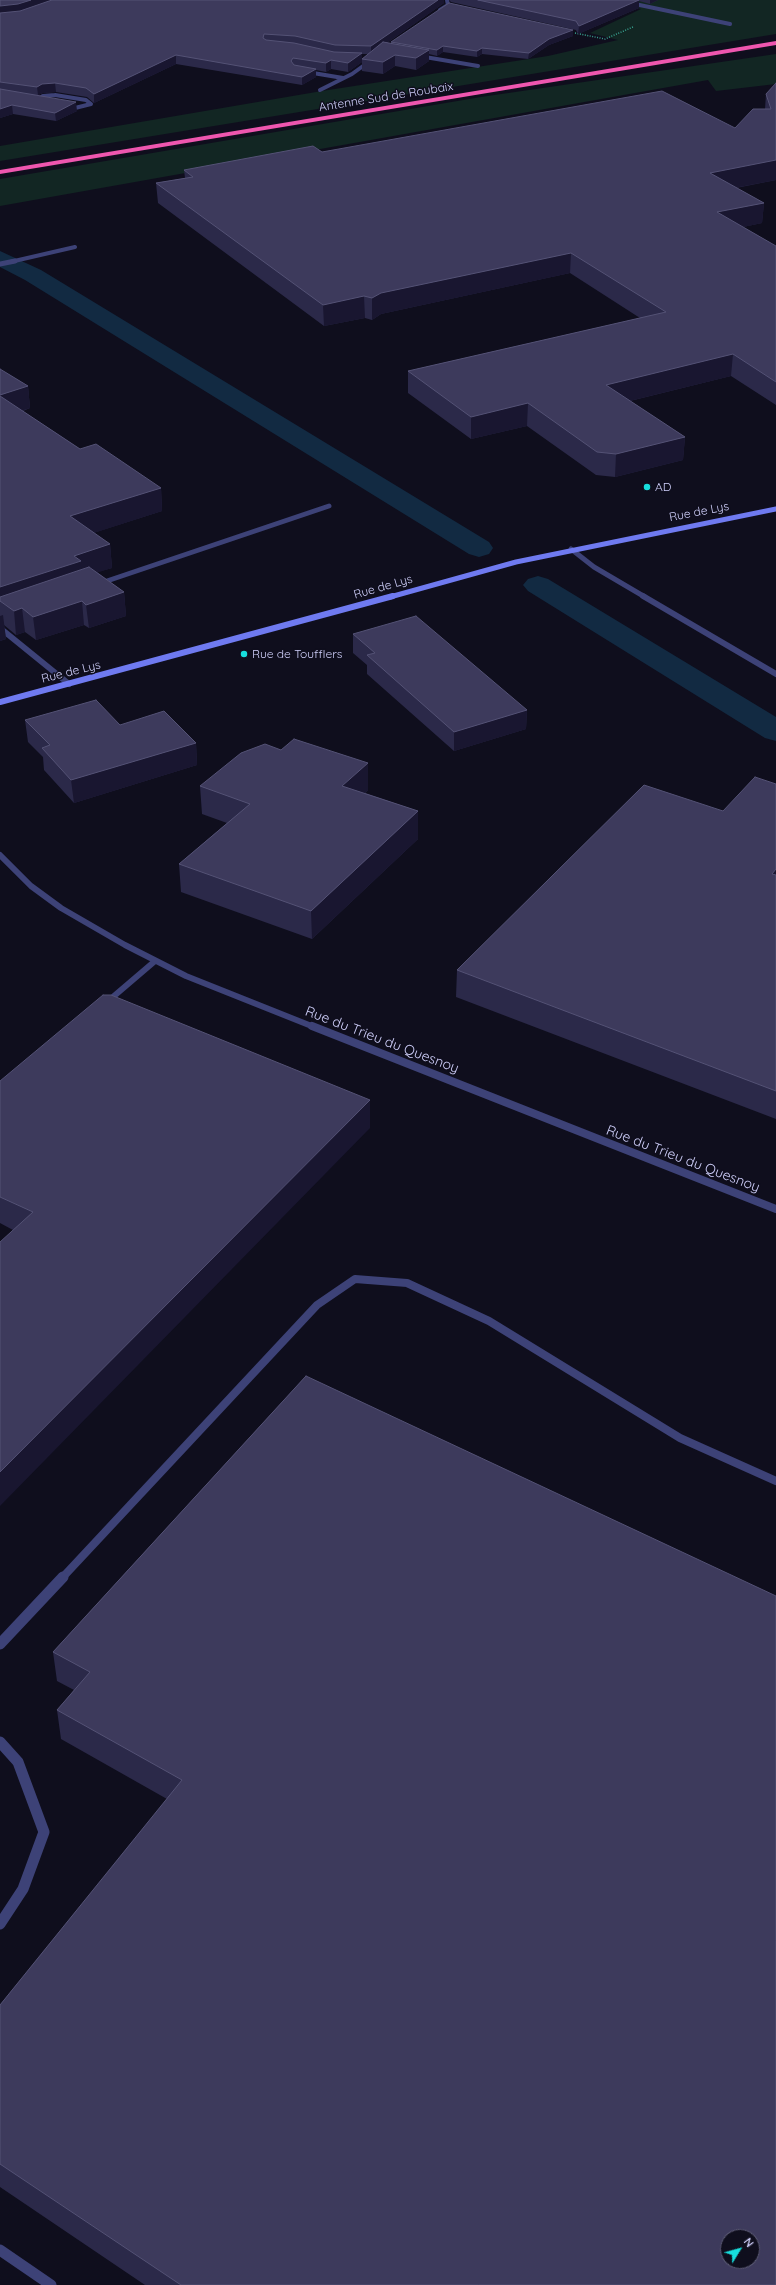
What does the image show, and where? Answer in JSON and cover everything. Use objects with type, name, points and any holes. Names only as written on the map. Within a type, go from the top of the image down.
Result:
[{"type":"highway","name":"Antenne Sud de Roubaix","points":[[0,167],[776,39]]},
{"type":"highway","name":"Antenne Sud de Roubaix","points":[[0,172],[776,43]]},
{"type":"street","points":[[448,0],[448,5]]},
{"type":"street","points":[[616,0],[730,24]]},
{"type":"street","points":[[438,12],[448,5],[455,6]]},
{"type":"street","points":[[412,55],[478,66]]},
{"type":"street","points":[[320,90],[343,78],[374,58],[366,58]]},
{"type":"street","points":[[302,71],[343,78]]},
{"type":"street","points":[[33,98],[39,99],[47,95],[61,96],[86,100],[91,104],[84,107],[66,108],[36,101],[39,99]]},
{"type":"street","points":[[0,264],[75,247]]},
{"type":"street","points":[[89,587],[329,506]]},
{"type":"street","name":"Rue de Lys","points":[[0,702],[156,661],[468,574],[571,549],[776,509]]},
{"type":"street","points":[[571,549],[594,567],[776,674]]},
{"type":"street","points":[[0,628],[69,684]]},
{"type":"street","name":"Rue du Trieu du Quesnoy","points":[[0,855],[10,866],[47,898],[81,920],[155,961],[209,986],[776,1209]]},
{"type":"street","points":[[101,1006],[155,961]]},
{"type":"street","points":[[0,1644],[317,1305],[355,1279],[407,1283],[489,1321],[680,1438],[776,1481]]},
{"type":"street","points":[[0,1742],[18,1762],[44,1832],[23,1889],[0,1924]]},
{"type":"street","points":[[0,2250],[51,2285]]},
{"type":"path","points":[[575,33],[605,39],[670,11]]},
{"type":"green space","points":[[610,0],[776,0],[776,34],[0,161],[0,146],[322,91],[548,56],[618,40],[590,33],[641,9]]},
{"type":"green space","points":[[776,54],[776,84],[716,91],[708,80],[0,206],[0,179],[481,97]]},
{"type":"building","points":[[0,0],[31,0],[18,4],[0,6]]},
{"type":"building","points":[[52,0],[438,0],[371,46],[335,45],[295,36],[264,34],[263,38],[266,40],[294,43],[334,52],[362,53],[348,63],[331,60],[326,63],[293,58],[291,61],[294,65],[316,69],[302,77],[176,55],[94,94],[86,88],[55,83],[42,84],[37,87],[0,82],[0,13],[20,11]]},
{"type":"building","points":[[478,0],[639,0],[579,26],[576,21]]},
{"type":"building","points":[[449,3],[573,30],[549,39],[529,53],[482,48],[477,51],[443,46],[437,50],[391,42]]},
{"type":"building","points":[[383,42],[429,50],[416,58],[395,55],[383,62],[362,59]]},
{"type":"building","points":[[776,83],[776,160],[710,173],[764,203],[717,212],[776,246],[776,382],[733,354],[606,385],[685,437],[616,454],[597,452],[528,403],[471,417],[408,371],[666,312],[571,253],[381,293],[372,298],[364,296],[323,305],[156,183],[193,177],[184,170],[313,146],[322,152],[662,91],[735,128],[753,109],[771,109],[766,94]]},
{"type":"building","points":[[0,89],[76,102],[55,113],[12,105],[0,109]]},
{"type":"building","points":[[0,369],[28,386],[0,395]]},
{"type":"building","points":[[0,396],[80,449],[96,444],[161,488],[70,516],[110,544],[74,556],[81,561],[0,587]]},
{"type":"building","points":[[89,567],[124,592],[86,605],[82,601],[33,617],[22,608],[14,611],[0,601],[0,597]]},
{"type":"building","points":[[416,616],[527,710],[454,732],[367,655],[375,653],[353,634]]},
{"type":"building","points":[[96,700],[120,725],[164,711],[196,743],[71,780],[42,748],[50,745],[25,720]]},
{"type":"building","points":[[294,739],[368,763],[342,786],[418,811],[311,911],[179,864],[250,804],[200,786],[241,753],[265,744],[281,750]]},
{"type":"building","points":[[755,777],[776,784],[776,869],[772,874],[776,875],[776,1091],[457,970],[644,785],[723,811]]},
{"type":"building","points":[[103,995],[111,995],[370,1100],[0,1472],[0,1242],[33,1212],[0,1197],[0,1081]]},
{"type":"building","points":[[306,1376],[776,1596],[776,2285],[181,2285],[0,2164],[0,2005],[182,1780],[57,1710],[90,1672],[53,1652]]},
{"type":"waterway","points":[[0,258],[33,275],[479,548]]},
{"type":"waterway","points":[[538,585],[776,731]]},
{"type":"place","name":"AD","points":[[647,487]]},
{"type":"place","name":"Rue de Toufflers","points":[[244,654]]}]
